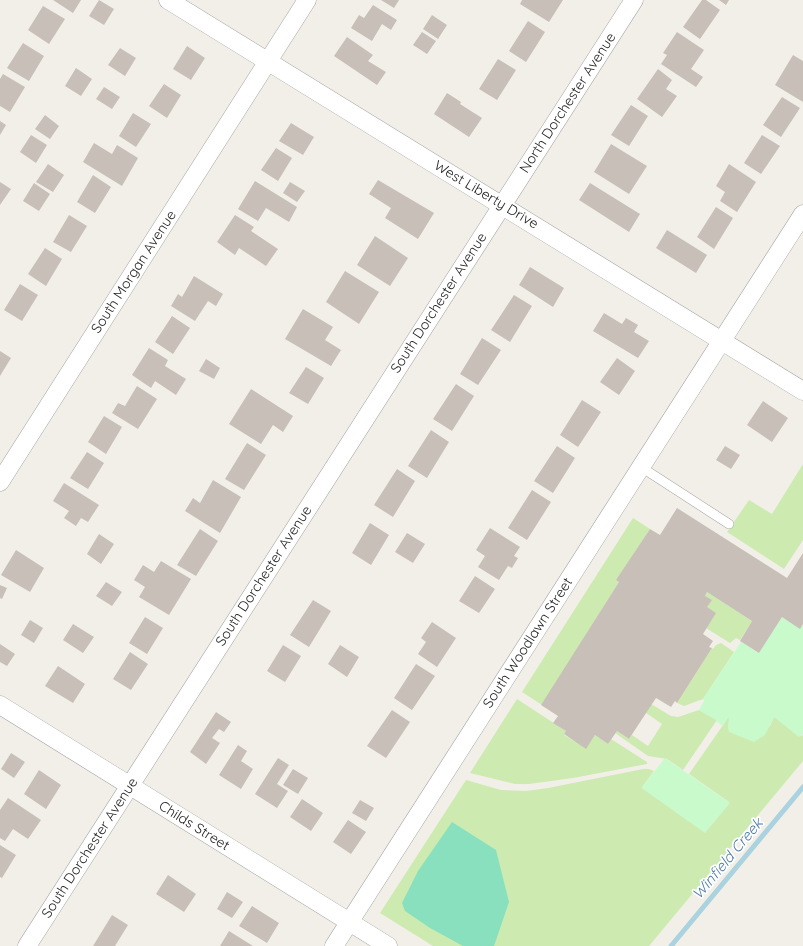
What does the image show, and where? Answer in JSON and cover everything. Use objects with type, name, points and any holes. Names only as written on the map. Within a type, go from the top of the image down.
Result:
[{"type":"street","name":"West Liberty Drive","points":[[168,0],[803,391]]},
{"type":"street","name":"South Morgan Avenue","points":[[0,482],[308,0]]},
{"type":"street","name":"North Dorchester Avenue","points":[[502,205],[634,0]]},
{"type":"street","name":"South Dorchester Avenue","points":[[27,946],[502,205]]},
{"type":"street","name":"South Woodlawn Street","points":[[334,946],[803,214]]},
{"type":"street","name":"Childs Street","points":[[0,705],[388,946]]},
{"type":"lane","points":[[641,466],[729,524]]},
{"type":"green space","points":[[803,464],[803,540],[784,569],[727,532],[749,500],[772,514]]},
{"type":"green space","points":[[633,518],[650,529],[617,580],[619,582],[542,705],[522,692]]},
{"type":"green space","points":[[707,592],[752,621],[740,640],[736,638],[730,643],[706,628],[707,607],[711,600],[705,596]]},
{"type":"green space","points":[[782,617],[800,628],[803,624],[803,734],[799,737],[774,717],[765,735],[754,742],[729,732],[729,716],[723,726],[699,710],[704,701],[703,699],[741,642],[759,653]]},
{"type":"green space","points":[[721,643],[734,652],[703,699],[684,706],[677,703],[712,648],[713,649],[716,645]]},
{"type":"green space","points":[[517,699],[566,731],[564,735],[586,748],[595,735],[608,744],[611,739],[647,762],[647,764],[573,778],[529,784],[515,784],[470,773]]},
{"type":"green space","points":[[651,704],[671,716],[678,717],[699,710],[717,720],[683,770],[667,759],[648,756],[615,733],[617,731],[629,739],[632,735],[648,746],[662,724],[646,713]]},
{"type":"green space","points":[[730,715],[728,728],[770,726],[774,717],[802,736],[803,734],[803,761],[649,946],[433,946],[380,913],[466,780],[501,790],[526,791],[649,769],[654,771],[642,787],[643,789],[729,802],[689,774]]},
{"type":"green space","points":[[665,758],[730,803],[705,833],[643,789],[642,787]]},
{"type":"green space","points":[[452,822],[496,850],[509,902],[494,946],[463,946],[430,928],[405,911],[402,903],[418,871]]},
{"type":"building","points":[[53,0],[81,0],[73,13]]},
{"type":"building","points":[[99,0],[114,9],[104,25],[89,16]]},
{"type":"building","points":[[381,0],[399,0],[394,8]]},
{"type":"building","points":[[522,0],[563,0],[549,22],[520,4]]},
{"type":"building","points":[[702,0],[706,0],[720,10],[700,39],[683,27]]},
{"type":"building","points":[[719,0],[729,0],[726,5]]},
{"type":"building","points":[[373,5],[397,20],[391,30],[382,24],[372,41],[351,28],[359,15],[364,18]]},
{"type":"building","points":[[43,6],[65,19],[49,44],[28,30]]},
{"type":"building","points":[[432,15],[447,25],[438,39],[423,29]]},
{"type":"building","points":[[528,21],[545,32],[526,62],[509,51]]},
{"type":"building","points":[[422,32],[436,41],[427,54],[413,45]]},
{"type":"building","points":[[677,32],[704,50],[691,69],[703,77],[696,87],[661,64],[667,55],[663,53]]},
{"type":"building","points":[[347,37],[373,55],[368,61],[386,72],[377,85],[334,56]]},
{"type":"building","points":[[23,43],[44,56],[29,81],[7,68]]},
{"type":"building","points":[[187,46],[205,58],[191,80],[173,69]]},
{"type":"building","points":[[120,48],[136,58],[125,76],[108,65]]},
{"type":"building","points":[[793,55],[803,61],[803,102],[775,85]]},
{"type":"building","points":[[498,59],[516,70],[497,100],[479,89]]},
{"type":"building","points":[[76,68],[92,79],[81,96],[65,86]]},
{"type":"building","points":[[658,69],[672,80],[666,89],[677,96],[662,117],[637,99]]},
{"type":"building","points":[[3,74],[25,87],[10,112],[0,106],[0,79]]},
{"type":"building","points":[[164,84],[181,95],[167,118],[149,106]]},
{"type":"building","points":[[104,87],[120,97],[112,109],[96,99]]},
{"type":"building","points":[[447,93],[461,102],[460,104],[482,118],[469,137],[434,114]]},
{"type":"building","points":[[782,97],[800,108],[781,137],[763,125]]},
{"type":"building","points":[[631,105],[648,116],[629,146],[611,135]]},
{"type":"building","points":[[133,113],[151,124],[136,147],[119,136]]},
{"type":"building","points":[[45,115],[59,126],[50,139],[35,129]]},
{"type":"building","points":[[0,121],[6,125],[0,135]]},
{"type":"building","points":[[291,123],[314,137],[303,155],[279,141]]},
{"type":"building","points":[[31,135],[47,145],[36,163],[20,152]]},
{"type":"building","points":[[762,135],[780,146],[761,174],[744,163]]},
{"type":"building","points":[[94,143],[112,154],[117,145],[138,158],[122,186],[83,162]]},
{"type":"building","points":[[611,144],[647,166],[629,194],[594,172]]},
{"type":"building","points":[[276,148],[292,158],[278,181],[261,170]]},
{"type":"building","points":[[48,164],[64,175],[53,192],[36,182]]},
{"type":"building","points":[[729,164],[756,182],[737,212],[720,201],[725,192],[716,186]]},
{"type":"building","points":[[93,175],[111,187],[95,213],[77,202]]},
{"type":"building","points":[[378,180],[434,213],[418,239],[385,218],[391,208],[369,194]]},
{"type":"building","points":[[255,181],[297,207],[289,222],[266,208],[258,221],[238,209]]},
{"type":"building","points":[[0,182],[11,189],[0,205]]},
{"type":"building","points":[[290,182],[305,191],[297,202],[283,193]]},
{"type":"building","points":[[34,183],[50,194],[39,211],[23,201]]},
{"type":"building","points":[[590,183],[640,214],[629,232],[579,200]]},
{"type":"building","points":[[716,207],[733,218],[714,249],[697,237]]},
{"type":"building","points":[[69,215],[87,226],[71,252],[53,242]]},
{"type":"building","points":[[235,215],[254,227],[251,231],[278,249],[266,266],[239,248],[235,255],[217,242]]},
{"type":"building","points":[[667,230],[707,255],[696,273],[656,248]]},
{"type":"building","points":[[375,236],[408,258],[390,286],[357,265]]},
{"type":"building","points":[[45,248],[62,259],[46,286],[28,274]]},
{"type":"building","points":[[530,267],[564,288],[553,307],[519,285]]},
{"type":"building","points":[[345,271],[379,292],[359,324],[326,302]]},
{"type":"building","points":[[194,276],[223,294],[216,306],[208,301],[195,321],[171,306],[178,294],[182,297]]},
{"type":"building","points":[[20,284],[38,295],[22,321],[4,310]]},
{"type":"building","points":[[514,295],[532,306],[510,342],[491,330]]},
{"type":"building","points":[[303,309],[333,327],[325,340],[341,350],[331,366],[285,339]]},
{"type":"building","points":[[604,313],[622,324],[626,318],[638,325],[634,332],[649,341],[638,358],[593,331]]},
{"type":"building","points":[[172,316],[190,328],[173,354],[155,342]]},
{"type":"building","points":[[482,338],[501,350],[478,385],[460,374]]},
{"type":"building","points":[[149,348],[168,360],[165,366],[186,379],[176,395],[155,381],[151,388],[132,375]]},
{"type":"building","points":[[0,351],[11,358],[0,376]]},
{"type":"building","points":[[617,358],[635,371],[619,395],[600,382]]},
{"type":"building","points":[[206,359],[220,368],[214,379],[199,371]]},
{"type":"building","points":[[306,367],[324,378],[308,404],[289,393]]},
{"type":"building","points":[[456,384],[474,396],[452,431],[433,419]]},
{"type":"building","points":[[137,386],[157,399],[138,429],[112,413],[118,403],[125,406]]},
{"type":"building","points":[[251,389],[293,416],[283,432],[273,425],[261,444],[229,424]]},
{"type":"building","points":[[582,400],[601,412],[578,447],[560,435]]},
{"type":"building","points":[[763,401],[788,418],[772,442],[747,425]]},
{"type":"building","points":[[104,416],[122,427],[106,454],[88,442]]},
{"type":"building","points":[[431,430],[449,442],[427,478],[408,466]]},
{"type":"building","points":[[247,443],[266,455],[244,490],[225,479]]},
{"type":"building","points":[[557,446],[575,458],[553,493],[534,481]]},
{"type":"building","points":[[725,446],[740,455],[731,469],[716,460]]},
{"type":"building","points":[[87,452],[104,463],[88,489],[70,478]]},
{"type":"building","points":[[397,469],[415,481],[393,517],[374,505]]},
{"type":"building","points":[[213,480],[241,497],[220,533],[185,511],[193,498],[200,503]]},
{"type":"building","points":[[64,483],[99,505],[88,522],[81,518],[76,526],[64,518],[69,511],[53,501]]},
{"type":"building","points":[[532,490],[551,502],[527,540],[508,528]]},
{"type":"building","points":[[677,508],[787,578],[803,553],[803,624],[800,629],[782,617],[759,653],[740,641],[752,621],[707,592],[705,596],[712,600],[707,607],[716,613],[703,634],[713,641],[709,647],[712,648],[677,703],[675,701],[671,707],[656,698],[629,739],[617,731],[608,744],[595,735],[586,749],[564,734],[566,731],[553,723],[558,716],[541,705],[619,582],[616,580],[650,529],[660,535]]},
{"type":"building","points":[[370,523],[389,535],[371,565],[352,553]]},
{"type":"building","points":[[490,528],[520,547],[514,556],[518,558],[512,568],[508,566],[499,580],[478,567],[485,556],[476,550]]},
{"type":"building","points":[[200,529],[218,541],[196,576],[177,565]]},
{"type":"building","points":[[407,533],[425,544],[413,563],[395,552]]},
{"type":"building","points":[[99,534],[114,544],[101,564],[87,554]]},
{"type":"building","points":[[16,550],[44,568],[30,592],[1,575]]},
{"type":"building","points":[[161,561],[191,579],[169,615],[139,597],[145,587],[134,580],[143,565],[154,572]]},
{"type":"building","points":[[475,576],[495,589],[479,613],[459,601]]},
{"type":"building","points":[[106,582],[122,592],[112,606],[96,596]]},
{"type":"building","points":[[0,585],[7,588],[2,599],[0,598]]},
{"type":"building","points":[[313,600],[331,611],[309,647],[290,635]]},
{"type":"building","points":[[145,617],[163,628],[147,654],[129,643]]},
{"type":"building","points":[[30,620],[43,628],[34,643],[21,635]]},
{"type":"building","points":[[432,622],[456,638],[437,667],[418,654],[426,642],[421,638]]},
{"type":"building","points":[[73,624],[94,637],[83,653],[63,640]]},
{"type":"building","points":[[0,644],[15,654],[7,666],[0,662]]},
{"type":"building","points":[[283,645],[301,656],[285,682],[267,671]]},
{"type":"building","points":[[340,645],[359,657],[347,677],[328,664]]},
{"type":"building","points":[[130,652],[148,664],[131,690],[113,679]]},
{"type":"building","points":[[416,664],[435,676],[412,710],[394,698]]},
{"type":"building","points":[[58,666],[85,684],[73,703],[45,686]]},
{"type":"building","points":[[392,710],[410,722],[386,758],[367,746]]},
{"type":"building","points":[[216,712],[231,722],[224,732],[219,729],[212,738],[220,743],[206,764],[190,752]]},
{"type":"building","points":[[238,745],[247,751],[241,761],[253,769],[241,789],[219,775]]},
{"type":"building","points":[[11,753],[25,762],[14,778],[1,769]]},
{"type":"building","points":[[278,758],[289,765],[277,784],[288,791],[277,808],[255,794]]},
{"type":"building","points":[[293,769],[308,778],[298,794],[283,785]]},
{"type":"building","points":[[39,770],[61,785],[46,809],[24,794]]},
{"type":"building","points":[[8,798],[41,820],[28,839],[13,829],[5,841],[0,838],[0,810]]},
{"type":"building","points":[[302,799],[323,813],[311,831],[290,817]]},
{"type":"building","points":[[360,800],[374,808],[366,821],[352,813]]},
{"type":"building","points":[[348,820],[366,832],[351,854],[333,842]]},
{"type":"building","points":[[0,845],[16,855],[2,878],[0,877]]},
{"type":"building","points":[[168,875],[196,894],[184,912],[156,894]]},
{"type":"building","points":[[227,892],[243,902],[232,918],[217,909]]},
{"type":"building","points":[[252,906],[279,923],[267,943],[239,926]]},
{"type":"building","points":[[112,915],[128,925],[115,946],[93,946]]},
{"type":"building","points":[[229,931],[253,946],[220,946]]},
{"type":"waterway","name":"Winfield Creek","points":[[671,946],[803,787]]}]
